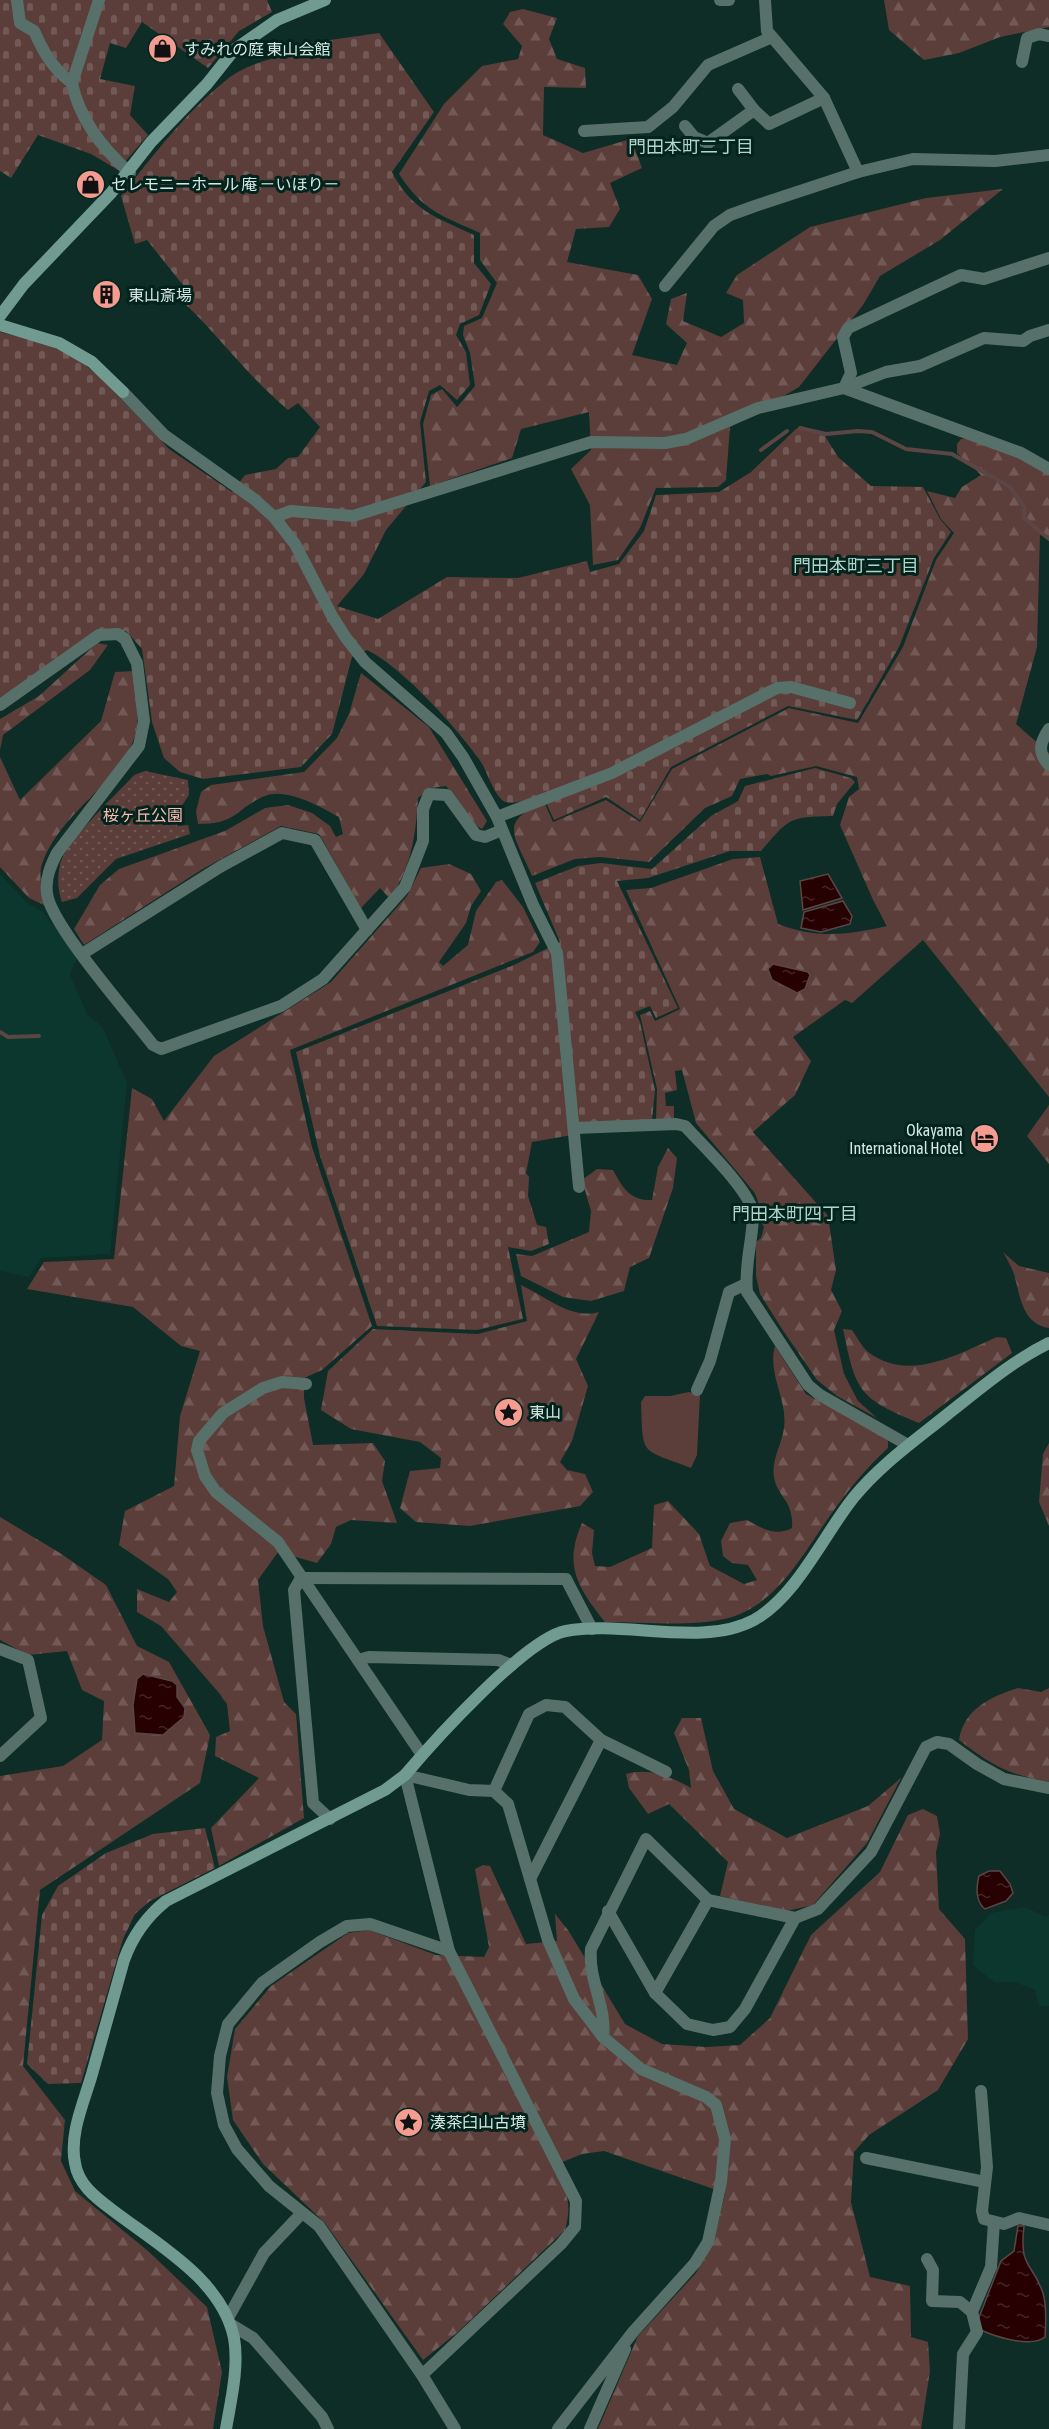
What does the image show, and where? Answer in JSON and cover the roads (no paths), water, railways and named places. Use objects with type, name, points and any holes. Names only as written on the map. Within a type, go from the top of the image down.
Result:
[{"type":"street","points":[[17,0],[20,23],[34,31],[40,48],[56,71],[72,83]]},
{"type":"street","points":[[99,0],[72,83],[75,97],[87,121],[109,154],[130,172]]},
{"type":"street","points":[[0,316],[24,284],[130,172],[151,142],[207,84],[234,50],[277,20],[325,0]]},
{"type":"street","points":[[720,0],[729,0]]},
{"type":"street","points":[[765,0],[767,31],[824,98],[858,172]]},
{"type":"street","points":[[1022,62],[1027,38],[1039,34],[1049,36]]},
{"type":"street","points":[[584,130],[648,127],[673,107],[708,65],[772,37]]},
{"type":"street","points":[[738,89],[754,110],[770,124],[824,98]]},
{"type":"street","points":[[685,126],[694,137],[708,143],[754,110]]},
{"type":"street","points":[[665,286],[714,226],[730,215],[858,172],[913,159],[995,161],[1049,155]]},
{"type":"street","points":[[844,388],[851,373],[843,337],[848,328],[961,276],[984,279],[1049,258]]},
{"type":"street","points":[[0,325],[59,343],[92,362],[164,435],[254,499],[274,517],[295,544],[332,616],[365,662],[446,734],[497,817],[533,905],[557,953],[579,1187]]},
{"type":"street","points":[[274,517],[291,512],[353,516],[591,442],[665,442],[686,439],[758,408],[844,388],[886,372],[920,366],[984,338],[1023,341],[1030,336],[1049,330]]},
{"type":"street","points":[[844,388],[1021,453],[1049,468]]},
{"type":"street","points":[[0,705],[99,635],[118,634],[125,639],[137,663],[144,706],[139,746],[57,852],[48,872],[47,893],[50,905],[82,954],[153,1045],[161,1049],[281,1006],[324,979],[392,905],[405,887],[423,841],[423,809],[429,794],[447,795],[476,835],[485,837],[502,830]]},
{"type":"street","points":[[497,817],[612,773],[777,688],[791,687],[850,703]]},
{"type":"street","points":[[1049,729],[1042,738],[1040,750],[1049,765]]},
{"type":"street","points":[[82,954],[220,867],[282,833],[315,840],[367,930]]},
{"type":"street","points":[[575,1128],[676,1124],[685,1126],[747,1197],[753,1212],[745,1275],[747,1292],[808,1384],[820,1395],[908,1445]]},
{"type":"street","points":[[697,1390],[710,1361],[729,1292],[747,1284]]},
{"type":"street","points":[[226,2429],[235,2362],[234,2340],[229,2321],[215,2295],[199,2277],[95,2197],[81,2180],[74,2156],[77,2127],[124,1960],[135,1934],[166,1901],[386,1790],[405,1775],[512,1665],[535,1647],[564,1631],[592,1629],[709,1631],[734,1629],[753,1620],[776,1603],[793,1583],[852,1499],[874,1473],[1003,1371],[1049,1343]]},
{"type":"street","points":[[306,1384],[282,1382],[263,1388],[223,1413],[199,1441],[197,1450],[205,1476],[216,1491],[278,1542],[422,1755]]},
{"type":"street","points":[[301,1578],[566,1579],[592,1629]]},
{"type":"street","points":[[301,1578],[294,1590],[314,1803],[330,1819]]},
{"type":"street","points":[[0,1649],[28,1660],[41,1718],[0,1755]]},
{"type":"street","points":[[358,1660],[369,1657],[498,1659],[512,1665]]},
{"type":"street","points":[[494,1791],[530,1714],[546,1705],[565,1707],[602,1740],[666,1772]]},
{"type":"street","points":[[530,1879],[602,1740]]},
{"type":"street","points":[[603,2037],[605,2024],[590,1964],[591,1949],[646,1839],[708,1900],[795,1918],[818,1909],[871,1852],[926,1746],[936,1742],[949,1744],[977,1764],[1004,1779],[1049,1788]]},
{"type":"street","points":[[405,1775],[469,1790],[494,1791],[508,1804],[548,1940],[574,1999],[603,2037],[641,2069],[706,2097],[716,2105],[725,2139],[719,2193],[708,2242],[695,2263],[633,2331],[558,2429]]},
{"type":"street","points":[[405,1775],[449,1951],[569,2183],[576,2201],[575,2227],[422,2375]]},
{"type":"street","points":[[655,1993],[708,1900]]},
{"type":"street","points":[[608,1911],[655,1993],[687,2024],[713,2030],[730,2027],[745,2009],[795,1918]]},
{"type":"street","points":[[449,1951],[370,1924],[348,1926],[262,1983],[228,2024],[220,2056],[217,2093],[224,2125],[237,2149],[269,2186],[319,2226],[422,2375],[455,2429]]},
{"type":"street","points":[[981,2091],[987,2167],[982,2211],[984,2219],[1004,2224],[1019,2218],[1049,2225]]},
{"type":"street","points":[[866,2158],[986,2182]]},
{"type":"street","points":[[229,2321],[264,2253],[302,2213]]},
{"type":"street","points":[[972,2312],[991,2267],[994,2222]]},
{"type":"street","points":[[927,2259],[933,2270],[932,2301],[960,2302],[972,2312],[977,2332],[963,2354],[959,2429]]},
{"type":"street","points":[[229,2321],[253,2338],[322,2417],[328,2429]]},
{"type":"street","points":[[590,2429],[633,2331]]},
{"type":"water","points":[[828,874],[842,898],[803,910],[800,881]]},
{"type":"water","points":[[843,901],[852,916],[850,924],[821,932],[801,928],[804,912]]},
{"type":"water","points":[[773,964],[808,972],[810,975],[805,989],[797,993],[772,980],[768,969]]},
{"type":"water","points":[[143,1674],[172,1681],[177,1685],[177,1697],[185,1708],[184,1717],[163,1735],[135,1733],[133,1705],[137,1679]]},
{"type":"water","points":[[989,1871],[1000,1871],[1010,1884],[1013,1893],[1006,1901],[985,1909],[978,1898],[977,1885],[979,1876]]},
{"type":"water","points":[[1018,2226],[1024,2226],[1025,2258],[1039,2283],[1045,2304],[1045,2337],[1031,2342],[987,2333],[981,2330],[978,2320],[1001,2261],[1014,2251]]},
{"type":"waterway","points":[[800,428],[826,434],[872,432],[906,449],[952,454],[1010,487],[1024,507],[1024,518],[1049,539]]},
{"type":"waterway","points":[[761,450],[787,431]]},
{"type":"waterway","points":[[0,1032],[8,1037],[39,1036]]},
{"type":"place","name":"すみれの庭 東山会館","points":[[163,49]]},
{"type":"place","name":"セレモニーホール 庵 －いほり－","points":[[90,184]]},
{"type":"place","name":"東山斎場","points":[[107,295]]},
{"type":"place","name":"Okayama International Hotel","points":[[984,1139]]},
{"type":"place","name":"東山","points":[[508,1412]]},
{"type":"place","name":"湊茶臼山古墳","points":[[409,2122]]},
{"type":"district","name":"門田本町二丁目","points":[[691,147]]},
{"type":"district","name":"門田本町三丁目","points":[[856,566]]},
{"type":"district","name":"門田本町四丁目","points":[[795,1214]]},
{"type":"park label","name":"桜ヶ丘公園","points":[[143,815]]}]
